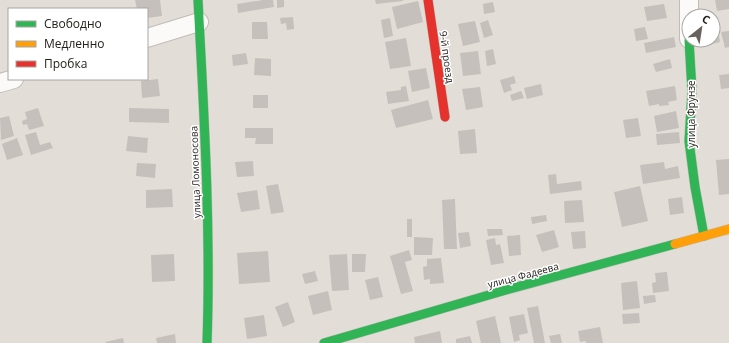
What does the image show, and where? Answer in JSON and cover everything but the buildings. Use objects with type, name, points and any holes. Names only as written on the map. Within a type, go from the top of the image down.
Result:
[{"type":"street","name":"улица Ломоносова","points":[[198,0],[207,188],[209,280],[207,343]]},
{"type":"street","name":"9-й проезд","points":[[428,0],[445,117]]},
{"type":"street","points":[[148,38],[199,22]]},
{"type":"street","name":"улица Фрунзе","points":[[689,48],[692,91],[689,141],[695,188],[704,236]]},
{"type":"street","points":[[0,83],[10,80]]},
{"type":"street","name":"улица Фадеева","points":[[324,343],[506,290],[729,229]]},
{"type":"traffic: fast","points":[[198,0],[205,128],[208,257],[207,343]]},
{"type":"traffic: fast","points":[[689,48],[692,91],[689,141],[695,187],[704,236]]},
{"type":"traffic: fast","points":[[324,343],[506,290],[675,244]]},
{"type":"traffic: slow","points":[[675,244],[729,229]]},
{"type":"traffic: jam","points":[[428,0],[445,117]]}]
